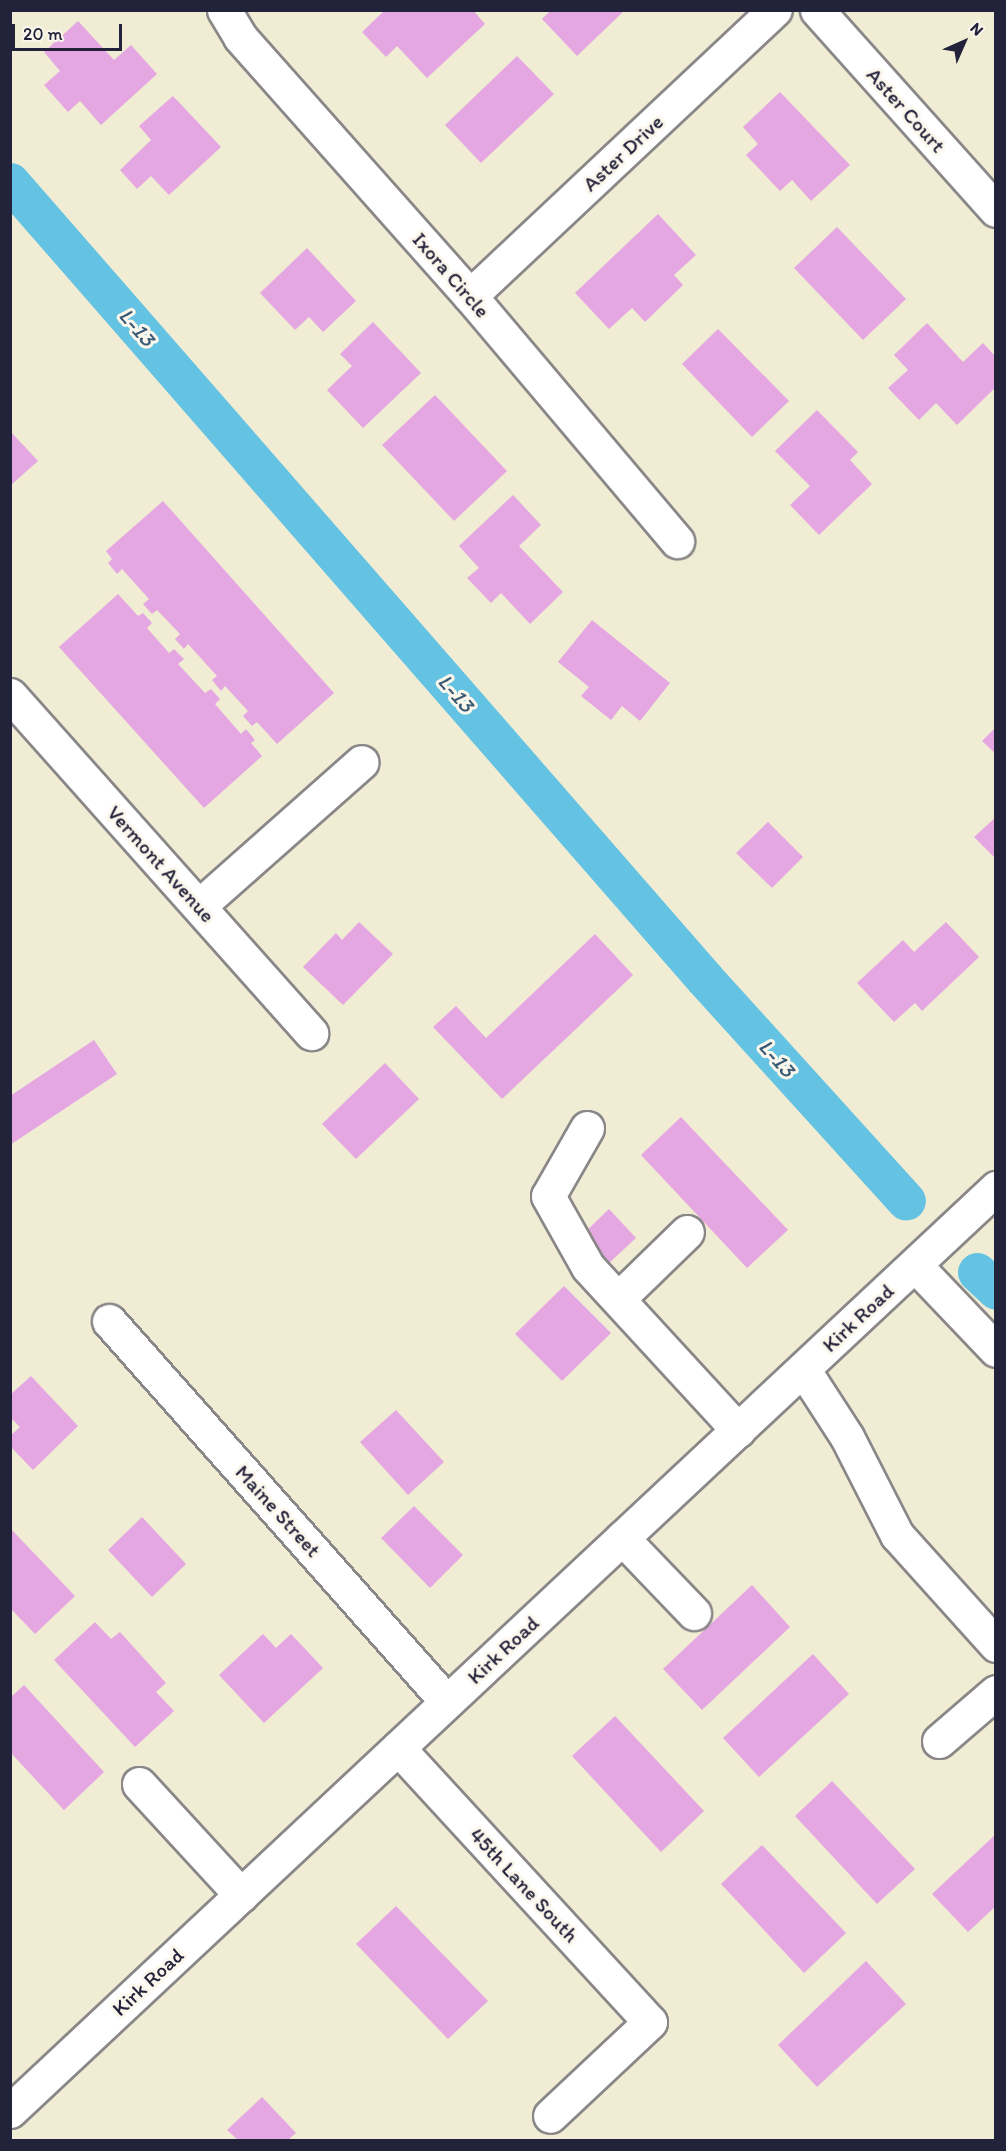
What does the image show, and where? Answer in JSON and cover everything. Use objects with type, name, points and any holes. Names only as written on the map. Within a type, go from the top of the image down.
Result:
[{"type":"street","name":"Ixora Circle","points":[[224,10],[240,37],[470,296],[677,541]]},
{"type":"street","name":"Aster Drive","points":[[470,296],[775,10]]},
{"type":"street","name":"Aster Court","points":[[817,10],[996,210]]},
{"type":"street","name":"Vermont Avenue","points":[[10,695],[311,1033]]},
{"type":"street","points":[[199,906],[362,762]]},
{"type":"street","points":[[587,1128],[548,1196],[588,1267],[738,1430]]},
{"type":"street","name":"Kirk Road","points":[[10,2111],[803,1369],[993,1196]]},
{"type":"street","points":[[618,1299],[687,1232]]},
{"type":"street","points":[[915,1265],[996,1350]]},
{"type":"street","name":"Maine Street","points":[[109,1321],[447,1702]]},
{"type":"street","points":[[803,1369],[847,1437],[897,1535],[996,1645]]},
{"type":"street","points":[[622,1538],[694,1612]]},
{"type":"street","points":[[939,1742],[996,1692]]},
{"type":"street","name":"45th Lane South","points":[[398,1748],[650,2022],[550,2116]]},
{"type":"street","points":[[139,1784],[241,1895]]},
{"type":"building","points":[[385,10],[473,10],[485,24],[427,78],[397,46],[386,57],[362,32]]},
{"type":"building","points":[[551,10],[625,10],[577,56],[542,19]]},
{"type":"building","points":[[78,21],[114,60],[131,45],[157,74],[101,125],[80,101],[68,112],[44,85],[60,71],[44,52]]},
{"type":"building","points":[[517,56],[554,94],[481,163],[445,125]]},
{"type":"building","points":[[780,92],[850,165],[811,201],[792,180],[780,191],[746,155],[758,144],[743,127]]},
{"type":"building","points":[[173,96],[221,147],[169,195],[151,176],[137,189],[120,170],[151,140],[139,126]]},
{"type":"building","points":[[658,214],[696,255],[674,275],[683,285],[645,322],[632,308],[609,329],[575,293]]},
{"type":"building","points":[[837,227],[906,299],[863,340],[794,268]]},
{"type":"building","points":[[307,248],[356,301],[323,332],[309,317],[295,330],[260,293]]},
{"type":"building","points":[[373,322],[421,373],[363,428],[327,390],[352,366],[340,354]]},
{"type":"building","points":[[927,323],[963,362],[983,343],[996,357],[996,387],[957,425],[936,403],[919,420],[888,388],[908,370],[894,355]]},
{"type":"building","points":[[718,329],[789,401],[752,437],[682,364]]},
{"type":"building","points":[[435,395],[507,471],[454,521],[382,445]]},
{"type":"building","points":[[817,410],[858,452],[850,460],[872,484],[819,535],[790,505],[810,486],[775,451]]},
{"type":"building","points":[[10,431],[38,461],[10,486]]},
{"type":"building","points":[[513,495],[541,525],[519,546],[563,592],[530,624],[501,593],[491,603],[467,578],[479,568],[459,546]]},
{"type":"building","points":[[163,501],[334,693],[277,744],[257,722],[252,726],[243,716],[248,711],[225,686],[221,691],[212,680],[217,676],[188,644],[184,649],[175,639],[180,634],[157,610],[152,614],[143,604],[149,599],[122,569],[117,574],[108,563],[112,559],[106,551]]},
{"type":"building","points":[[118,594],[138,616],[143,613],[152,623],[147,628],[169,653],[174,649],[184,659],[178,664],[205,693],[211,689],[220,699],[215,704],[241,734],[246,729],[255,740],[251,743],[262,756],[204,808],[59,647]]},
{"type":"building","points":[[592,620],[670,683],[640,721],[622,706],[611,720],[581,696],[589,687],[558,662]]},
{"type":"building","points":[[996,727],[996,754],[982,741]]},
{"type":"building","points":[[996,817],[996,859],[974,837]]},
{"type":"building","points":[[768,822],[803,857],[772,888],[736,853]]},
{"type":"building","points":[[359,922],[393,954],[343,1005],[303,967],[336,933],[342,940]]},
{"type":"building","points":[[946,922],[979,957],[922,1011],[915,1003],[894,1022],[857,983],[903,940],[914,952]]},
{"type":"building","points":[[595,934],[633,975],[502,1099],[433,1027],[456,1006],[486,1038]]},
{"type":"building","points":[[94,1040],[117,1074],[10,1145],[10,1096]]},
{"type":"building","points":[[385,1063],[419,1099],[356,1159],[322,1124]]},
{"type":"building","points":[[681,1117],[788,1230],[747,1268],[641,1155]]},
{"type":"building","points":[[609,1209],[636,1238],[608,1264],[581,1236]]},
{"type":"building","points":[[564,1286],[611,1333],[562,1381],[515,1334]]},
{"type":"building","points":[[31,1376],[78,1426],[33,1470],[10,1446],[10,1436],[20,1427],[10,1417],[10,1395]]},
{"type":"building","points":[[396,1410],[444,1462],[408,1495],[360,1442]]},
{"type":"building","points":[[414,1506],[463,1555],[430,1588],[381,1538]]},
{"type":"building","points":[[142,1517],[186,1564],[152,1597],[108,1550]]},
{"type":"building","points":[[10,1528],[75,1596],[35,1634],[10,1608]]},
{"type":"building","points":[[752,1585],[790,1627],[702,1710],[663,1669]]},
{"type":"building","points":[[95,1622],[111,1639],[120,1632],[166,1683],[156,1692],[174,1711],[135,1747],[54,1660]]},
{"type":"building","points":[[263,1634],[276,1648],[291,1634],[323,1668],[264,1723],[219,1675]]},
{"type":"building","points":[[813,1654],[849,1694],[759,1777],[723,1738]]},
{"type":"building","points":[[24,1685],[104,1772],[64,1810],[10,1752],[10,1698]]},
{"type":"building","points":[[615,1716],[704,1811],[661,1852],[572,1756]]},
{"type":"building","points":[[832,1781],[915,1869],[877,1904],[795,1816]]},
{"type":"building","points":[[996,1834],[996,1906],[968,1932],[932,1894]]},
{"type":"building","points":[[762,1845],[846,1933],[804,1973],[721,1884]]},
{"type":"building","points":[[396,1906],[488,2001],[448,2039],[356,1944]]},
{"type":"building","points":[[866,1961],[906,2004],[817,2087],[778,2045]]},
{"type":"building","points":[[262,2097],[296,2133],[288,2140],[238,2140],[227,2130]]},
{"type":"waterway","name":"L-13","points":[[10,182],[705,979],[906,1201]]},
{"type":"waterway","name":"L-13","points":[[977,1272],[996,1290]]}]
